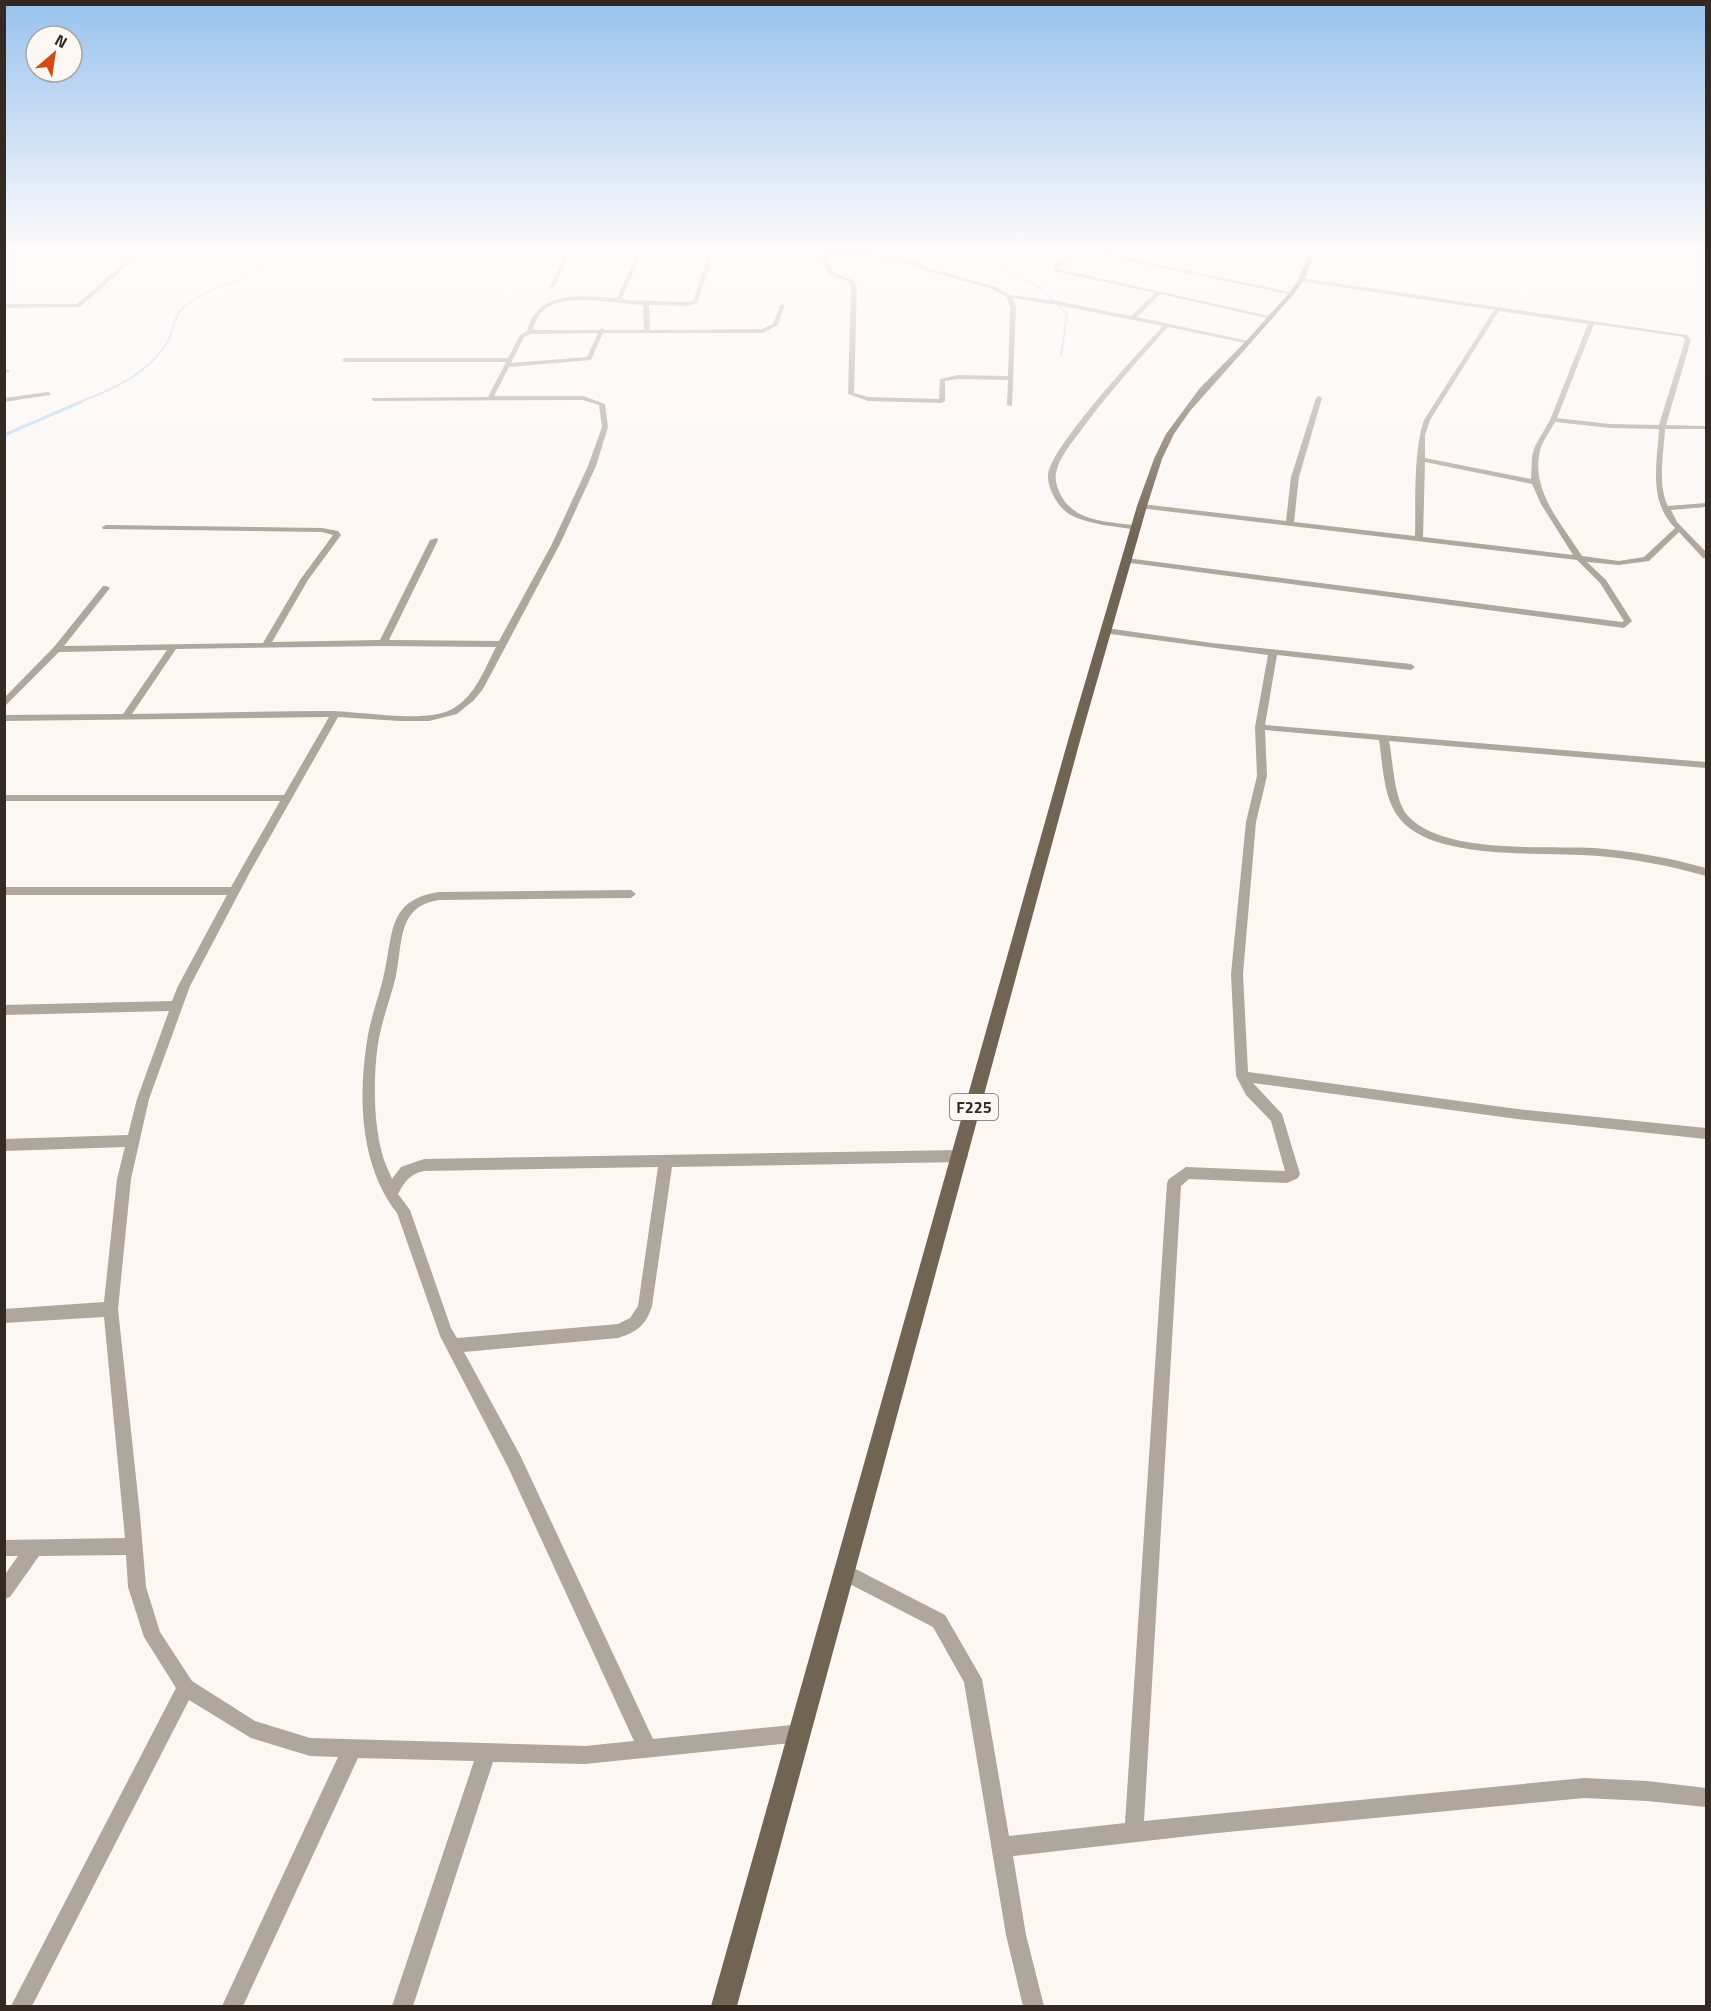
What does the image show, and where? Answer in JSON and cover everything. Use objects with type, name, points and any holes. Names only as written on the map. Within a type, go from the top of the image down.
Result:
[{"type":"main road","name":"F225","points":[[724,2007],[1069,759],[1142,506],[1158,459],[1176,426],[1203,390],[1245,347]]},
{"type":"street","points":[[490,398],[517,347]]},
{"type":"street","points":[[345,360],[509,362],[589,359],[594,347]]},
{"type":"street","points":[[852,347],[851,394],[868,399],[942,401],[942,380],[958,377],[1011,378]]},
{"type":"street","points":[[1010,405],[1012,347]]},
{"type":"street","points":[[1136,528],[1079,516],[1067,508],[1057,493],[1052,473],[1063,450],[1146,347]]},
{"type":"street","points":[[1419,539],[1422,503],[1420,459],[1422,435],[1427,420],[1473,347]]},
{"type":"street","points":[[1126,560],[1624,625],[1628,621],[1614,597],[1579,558],[1545,504],[1535,482],[1535,456],[1538,446],[1553,420],[1582,347]]},
{"type":"street","points":[[1686,347],[1662,427],[1659,484],[1661,499],[1679,528],[1707,556]]},
{"type":"street","points":[[4,400],[48,394]]},
{"type":"street","points":[[1290,522],[1295,477],[1319,398]]},
{"type":"street","points":[[4,718],[335,714],[398,718],[442,716],[456,711],[468,702],[478,689],[556,544],[592,466],[605,427],[602,404],[595,400],[374,399]]},
{"type":"street","points":[[1553,420],[1610,426],[1704,428]]},
{"type":"street","points":[[1420,459],[1535,482]]},
{"type":"street","points":[[1666,508],[1707,505]]},
{"type":"street","points":[[1142,506],[1619,563],[1646,559],[1679,528]]},
{"type":"street","points":[[106,527],[322,530],[335,533],[337,536],[303,580],[267,645]]},
{"type":"street","points":[[383,643],[434,540]]},
{"type":"street","points":[[4,704],[57,649],[106,588]]},
{"type":"street","points":[[1106,631],[1273,653],[1411,667]]},
{"type":"street","points":[[57,649],[383,643],[502,644]]},
{"type":"street","points":[[125,717],[174,646]]},
{"type":"street","points":[[1134,1832],[1174,1183],[1186,1173],[1287,1177],[1293,1174],[1277,1118],[1251,1090],[1242,1076],[1238,974],[1251,822],[1262,776],[1260,727],[1273,653]]},
{"type":"street","points":[[335,714],[184,986],[143,1099],[124,1179],[111,1309],[137,1587],[153,1637],[186,1687],[251,1729],[310,1747],[486,1754],[585,1755],[801,1733]]},
{"type":"street","points":[[1260,727],[1707,765]]},
{"type":"street","points":[[1384,739],[1396,801],[1402,816],[1413,828],[1427,836],[1447,842],[1529,850],[1594,852],[1680,864],[1707,872]]},
{"type":"street","points":[[4,798],[288,798]]},
{"type":"street","points":[[4,891],[235,891]]},
{"type":"street","points":[[632,894],[439,896],[425,898],[406,911],[400,920],[390,976],[373,1039],[369,1077],[370,1119],[375,1153],[391,1195],[403,1210],[445,1331],[514,1461],[648,1749]]},
{"type":"street","points":[[4,1010],[177,1006]]},
{"type":"street","points":[[1242,1076],[1517,1114],[1707,1134]]},
{"type":"street","points":[[4,1145],[133,1141]]},
{"type":"street","points":[[391,1195],[400,1176],[411,1168],[424,1166],[961,1156]]},
{"type":"street","points":[[452,1346],[618,1331],[632,1327],[640,1319],[645,1306],[666,1160]]},
{"type":"street","points":[[4,1316],[111,1309]]},
{"type":"street","points":[[4,1548],[134,1546]]},
{"type":"street","points":[[4,1591],[35,1547]]},
{"type":"street","points":[[844,1572],[939,1621],[973,1679],[1016,1935],[1033,2007]]},
{"type":"street","points":[[21,2007],[186,1687]]},
{"type":"street","points":[[232,2007],[352,1749]]},
{"type":"street","points":[[403,2007],[486,1754]]},
{"type":"street","points":[[1001,1847],[1584,1788],[1647,1791],[1707,1798]]},
{"type":"waterway","points":[[77,403],[128,380],[150,363],[164,347]]},
{"type":"waterway","points":[[1061,356],[1062,347]]},
{"type":"waterway","points":[[4,435],[81,402]]}]
